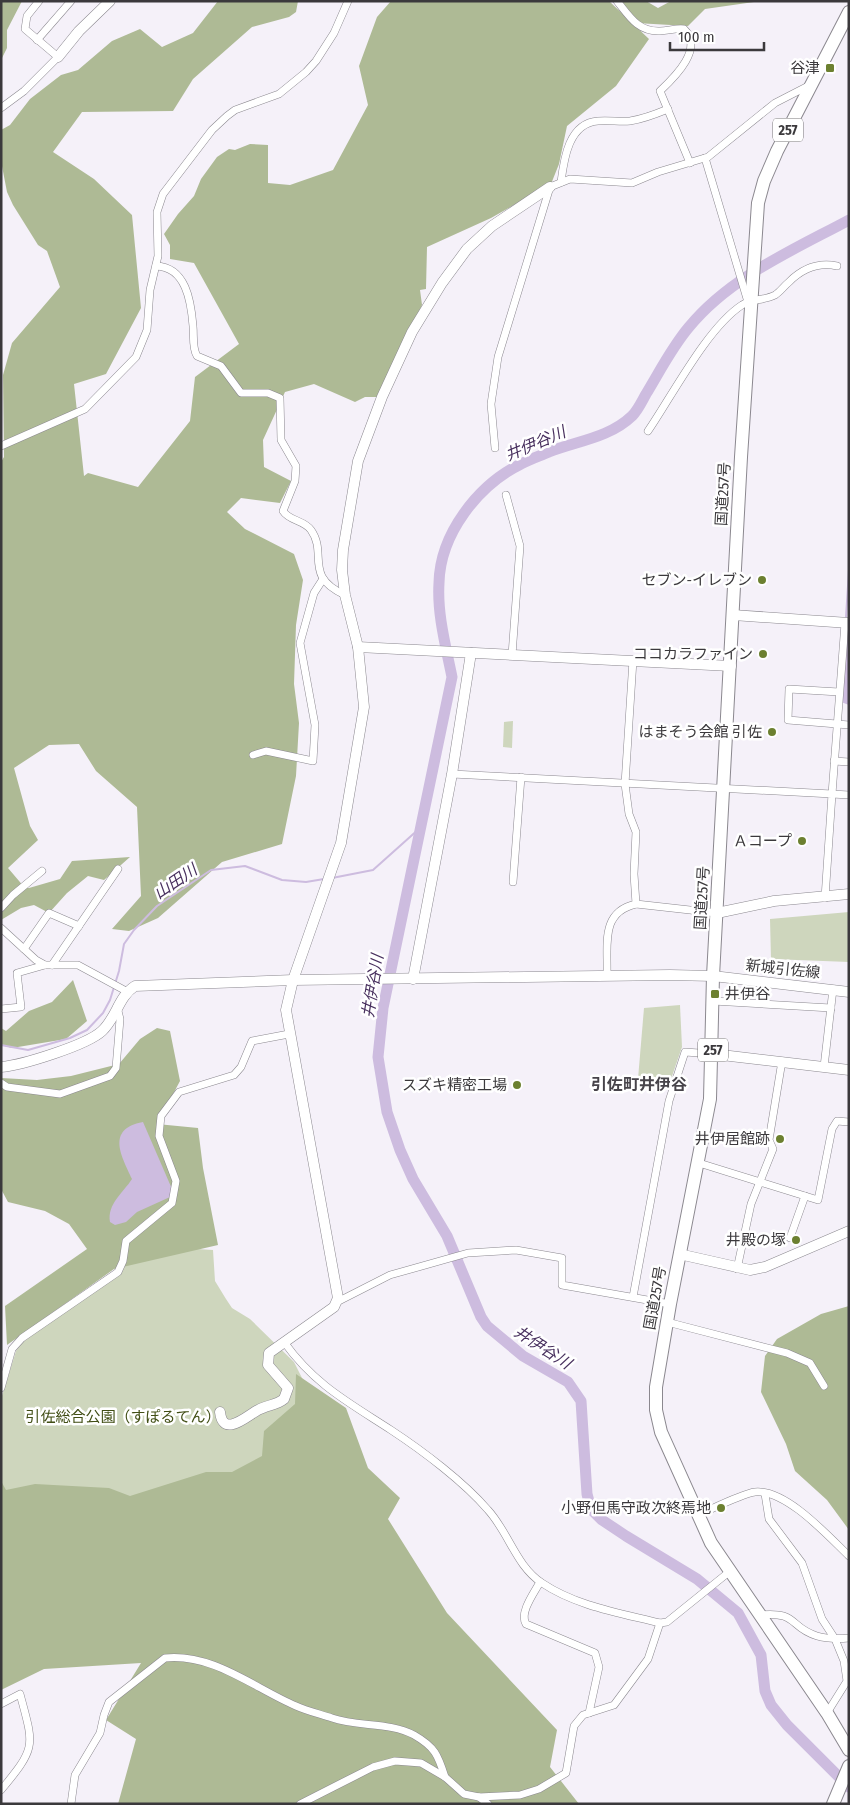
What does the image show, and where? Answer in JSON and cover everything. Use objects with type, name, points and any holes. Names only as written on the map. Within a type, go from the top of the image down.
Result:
[{"type":"highway","name":"国道257号","points":[[849,12],[764,181],[758,203],[749,298],[731,666],[713,976],[713,1054],[710,1099],[699,1163],[679,1254],[656,1387],[656,1410],[661,1432],[711,1543],[827,1713],[849,1750]]},
{"type":"highway","points":[[835,1798],[849,1766]]},
{"type":"street","points":[[39,1],[28,13],[24,26],[27,32],[58,58]]},
{"type":"street","points":[[37,40],[72,1]]},
{"type":"street","points":[[1,108],[24,91],[58,58],[79,31],[110,1]]},
{"type":"street","points":[[1,446],[85,409],[136,358],[147,330],[150,290],[156,266],[157,212],[163,194],[212,130],[227,116],[235,110],[279,94],[306,72],[316,61],[334,33],[348,1]]},
{"type":"street","points":[[617,1],[627,17],[640,26],[652,31],[684,29],[691,36],[692,41],[686,61],[660,91],[683,141],[690,163]]},
{"type":"street","points":[[337,1302],[314,1158],[289,1034],[286,1010],[293,980],[341,843],[364,707],[358,647],[345,595],[342,570],[343,550],[358,461],[382,398],[412,332],[442,283],[467,249],[492,226],[550,187],[570,179],[632,184],[705,158],[776,104],[812,84]]},
{"type":"street","points":[[561,182],[563,168],[574,134],[582,125],[597,121],[630,121],[668,109]]},
{"type":"street","points":[[705,158],[737,266],[749,298]]},
{"type":"street","points":[[495,448],[491,404],[498,357],[550,187]]},
{"type":"street","points":[[648,432],[727,317],[749,298],[776,295],[795,275],[806,268],[823,263],[837,266]]},
{"type":"street","points":[[156,266],[170,268],[183,282],[189,303],[196,356],[221,366],[241,392],[268,393],[280,398],[281,440],[296,466],[295,481],[282,509],[284,514],[306,524],[313,532],[317,562],[323,579],[336,591],[345,595]]},
{"type":"street","points":[[506,494],[520,546],[512,655]]},
{"type":"street","points":[[254,755],[266,751],[313,761],[315,724],[300,643],[314,593],[323,579]]},
{"type":"street","points":[[733,615],[847,623],[839,692],[825,898]]},
{"type":"street","points":[[358,647],[731,666]]},
{"type":"street","points":[[408,979],[452,774],[468,653]]},
{"type":"street","points":[[633,660],[625,784],[628,814],[636,832],[634,874],[636,904]]},
{"type":"street","points":[[839,692],[789,689],[788,720],[849,725]]},
{"type":"street","points":[[834,761],[849,762]]},
{"type":"street","points":[[452,774],[521,776],[625,784],[849,795]]},
{"type":"street","points":[[513,882],[521,776]]},
{"type":"street","points":[[48,965],[79,926],[118,869]]},
{"type":"street","points":[[1,908],[13,895],[42,871]]},
{"type":"street","points":[[607,975],[608,932],[611,918],[626,906],[636,904],[717,913],[774,901],[825,898],[849,894]]},
{"type":"street","points":[[24,949],[49,913],[79,926]]},
{"type":"street","points":[[2,930],[24,949],[48,965]]},
{"type":"street","points":[[1,1009],[21,1007],[17,972],[48,965],[78,965],[124,990],[112,1018],[101,1032],[80,1044],[1,1067]]},
{"type":"street","name":"新城引佐線","points":[[124,990],[135,986],[293,980],[607,975],[713,976],[849,992]]},
{"type":"street","points":[[824,1067],[833,989]]},
{"type":"street","points":[[713,1000],[831,1008]]},
{"type":"street","points":[[1,1083],[7,1087],[60,1094],[110,1076],[116,1068],[120,1019],[117,1006]]},
{"type":"street","points":[[1,1388],[12,1349],[22,1338],[118,1272],[126,1241],[172,1203],[176,1181],[158,1136],[162,1116],[179,1092],[234,1075],[241,1067],[252,1041],[289,1034]]},
{"type":"street","points":[[632,1297],[669,1100],[684,1052],[782,1061],[849,1070]]},
{"type":"street","points":[[737,1269],[750,1204],[773,1149],[769,1140],[782,1061]]},
{"type":"street","points":[[699,1163],[818,1200],[832,1129],[837,1121],[849,1122]]},
{"type":"street","points":[[790,1238],[805,1196]]},
{"type":"street","points":[[679,1254],[737,1269],[750,1270],[765,1267],[849,1230]]},
{"type":"street","points":[[220,1412],[222,1419],[229,1424],[234,1424],[241,1422],[260,1409],[284,1399],[288,1388],[271,1369],[267,1361],[269,1353],[334,1307],[337,1302],[390,1275],[468,1253],[516,1250],[562,1258],[562,1285],[670,1304]]},
{"type":"street","points":[[667,1322],[787,1353],[810,1363],[824,1386]]},
{"type":"street","points":[[284,1342],[300,1364],[324,1387],[394,1432],[473,1493],[499,1524],[528,1572],[540,1582],[564,1596],[660,1623],[667,1622],[730,1572]]},
{"type":"street","points":[[698,1515],[751,1493],[777,1496],[797,1509],[849,1556]]},
{"type":"street","points":[[765,1494],[769,1519],[802,1563],[822,1618],[835,1639],[844,1661],[847,1681],[827,1713]]},
{"type":"street","points":[[540,1582],[524,1613],[524,1620],[526,1624],[595,1653],[599,1667],[589,1713]]},
{"type":"street","points":[[758,1614],[778,1613],[788,1616],[808,1632],[835,1639],[849,1638]]},
{"type":"street","points":[[300,1804],[373,1767],[394,1761],[421,1763],[444,1776],[464,1794],[479,1797],[520,1795],[539,1789],[566,1773],[574,1726],[583,1715],[614,1704],[648,1659],[660,1623]]},
{"type":"street","points":[[71,1804],[75,1775],[100,1733],[109,1702],[165,1658],[174,1657],[230,1671],[297,1707],[346,1722],[400,1730],[414,1735],[438,1753],[444,1776]]},
{"type":"street","points":[[1,1704],[20,1694],[30,1732],[31,1747],[20,1767],[1,1790]]},
{"type":"street","points":[[479,1797],[488,1804]]},
{"type":"green space","points":[[1,1],[22,1],[7,30],[7,48],[1,60]]},
{"type":"green space","points":[[218,1],[298,1],[296,12],[289,17],[252,27],[193,79],[173,111],[82,112],[53,152],[94,179],[132,215],[141,308],[106,374],[74,384],[84,476],[88,473],[138,487],[190,421],[195,377],[239,344],[194,263],[170,259],[170,245],[164,234],[194,196],[201,179],[217,157],[229,149],[235,150],[250,144],[268,145],[268,183],[290,185],[333,170],[368,105],[359,66],[377,17],[391,1],[609,1],[649,39],[616,86],[567,126],[559,164],[551,184],[491,218],[427,247],[426,289],[420,290],[422,305],[379,397],[365,397],[355,402],[314,384],[285,392],[263,440],[264,467],[291,481],[280,503],[241,498],[227,512],[245,529],[294,554],[303,580],[296,625],[294,684],[299,723],[296,776],[282,844],[222,862],[158,918],[129,931],[112,929],[141,896],[137,807],[96,771],[79,744],[49,745],[14,768],[30,826],[38,840],[8,868],[25,888],[29,888],[60,879],[72,861],[130,857],[104,880],[88,876],[67,893],[49,913],[34,905],[21,908],[1,920],[1,462],[4,457],[3,375],[12,343],[60,287],[47,251],[38,245],[7,192],[1,161],[1,130],[10,125],[30,99],[61,75],[78,70],[112,41],[140,29],[162,47],[193,33]]},
{"type":"green space","points":[[617,1],[646,1],[658,8],[671,1],[761,1],[705,9],[688,26],[636,23]]},
{"type":"green space","points":[[513,721],[512,748],[503,747],[504,722]]},
{"type":"green space","points":[[849,912],[849,962],[771,959],[770,919]]},
{"type":"green space","points":[[73,980],[87,1021],[66,1039],[12,1048],[1,1045],[1,1028],[6,1031],[29,1011],[52,1002]]},
{"type":"green space","points":[[680,1005],[682,1047],[669,1085],[638,1079],[644,1008]]},
{"type":"green space","points":[[157,1028],[170,1031],[180,1081],[157,1124],[198,1128],[203,1168],[218,1245],[114,1269],[7,1345],[5,1306],[87,1249],[69,1224],[45,1211],[8,1202],[1,1189],[1,1078],[37,1080],[71,1076],[119,1064],[140,1039]]},
{"type":"green space","name":"引佐総合公園（すぽるてん）","points":[[165,1247],[213,1250],[215,1281],[232,1308],[250,1319],[294,1362],[313,1400],[309,1424],[167,1534],[1,1527],[1,1399],[16,1351],[22,1343],[44,1325],[125,1263]]},
{"type":"green space","points":[[849,1306],[849,1530],[827,1500],[795,1471],[786,1444],[761,1392],[765,1356],[777,1339],[821,1314]]},
{"type":"green space","points":[[296,1374],[346,1408],[368,1468],[400,1498],[388,1519],[447,1613],[557,1730],[550,1767],[579,1804],[118,1804],[136,1739],[106,1720],[141,1663],[44,1669],[1,1690],[1,1481],[6,1490],[35,1484],[109,1488],[130,1496],[206,1472],[232,1472],[262,1456],[264,1431],[295,1404]]},
{"type":"shaded area","points":[[847,633],[849,633],[849,705],[841,702]]},
{"type":"shaded area","points":[[143,1122],[172,1189],[170,1197],[137,1212],[126,1222],[115,1225],[110,1222],[113,1204],[132,1179],[121,1153],[120,1137],[131,1126]]},
{"type":"waterway","name":"井伊谷川","points":[[849,220],[763,266],[723,293],[705,309],[689,327],[666,359],[632,416],[603,434],[531,459],[505,473],[476,498],[454,529],[446,547],[439,583],[439,607],[452,677],[383,1008],[378,1057],[387,1112],[400,1150],[413,1179],[447,1236],[481,1317],[487,1326],[523,1356],[568,1382],[581,1401],[587,1494],[591,1509],[602,1520],[626,1536],[697,1579],[738,1613],[761,1655],[765,1691],[771,1705],[787,1725],[849,1787]]},
{"type":"waterway","points":[[846,617],[849,570]]},
{"type":"waterway","name":"山田川","points":[[332,878],[373,870],[420,828]]},
{"type":"waterway","name":"山田川","points":[[1,1045],[28,1050],[70,1038],[87,1030],[103,1013],[110,1000],[119,971],[124,944],[134,930],[157,906],[211,870],[245,866],[282,880],[306,882],[324,879]]},
{"type":"place","name":"谷津","points":[[830,68]]},
{"type":"place","name":"セブン-イレブン","points":[[762,580]]},
{"type":"place","name":"ココカラファイン","points":[[763,654]]},
{"type":"place","name":"はまそう会館 引佐","points":[[772,732]]},
{"type":"place","name":"Ａコープ","points":[[802,841]]},
{"type":"place","name":"井伊谷","points":[[715,994]]},
{"type":"place","name":"スズキ精密工場","points":[[517,1085]]},
{"type":"place","name":"井伊居館跡","points":[[780,1139]]},
{"type":"place","name":"井殿の塚","points":[[796,1240]]},
{"type":"place","name":"小野但馬守政次終焉地","points":[[721,1508]]},
{"type":"district","name":"引佐町井伊谷","points":[[639,1084]]}]
